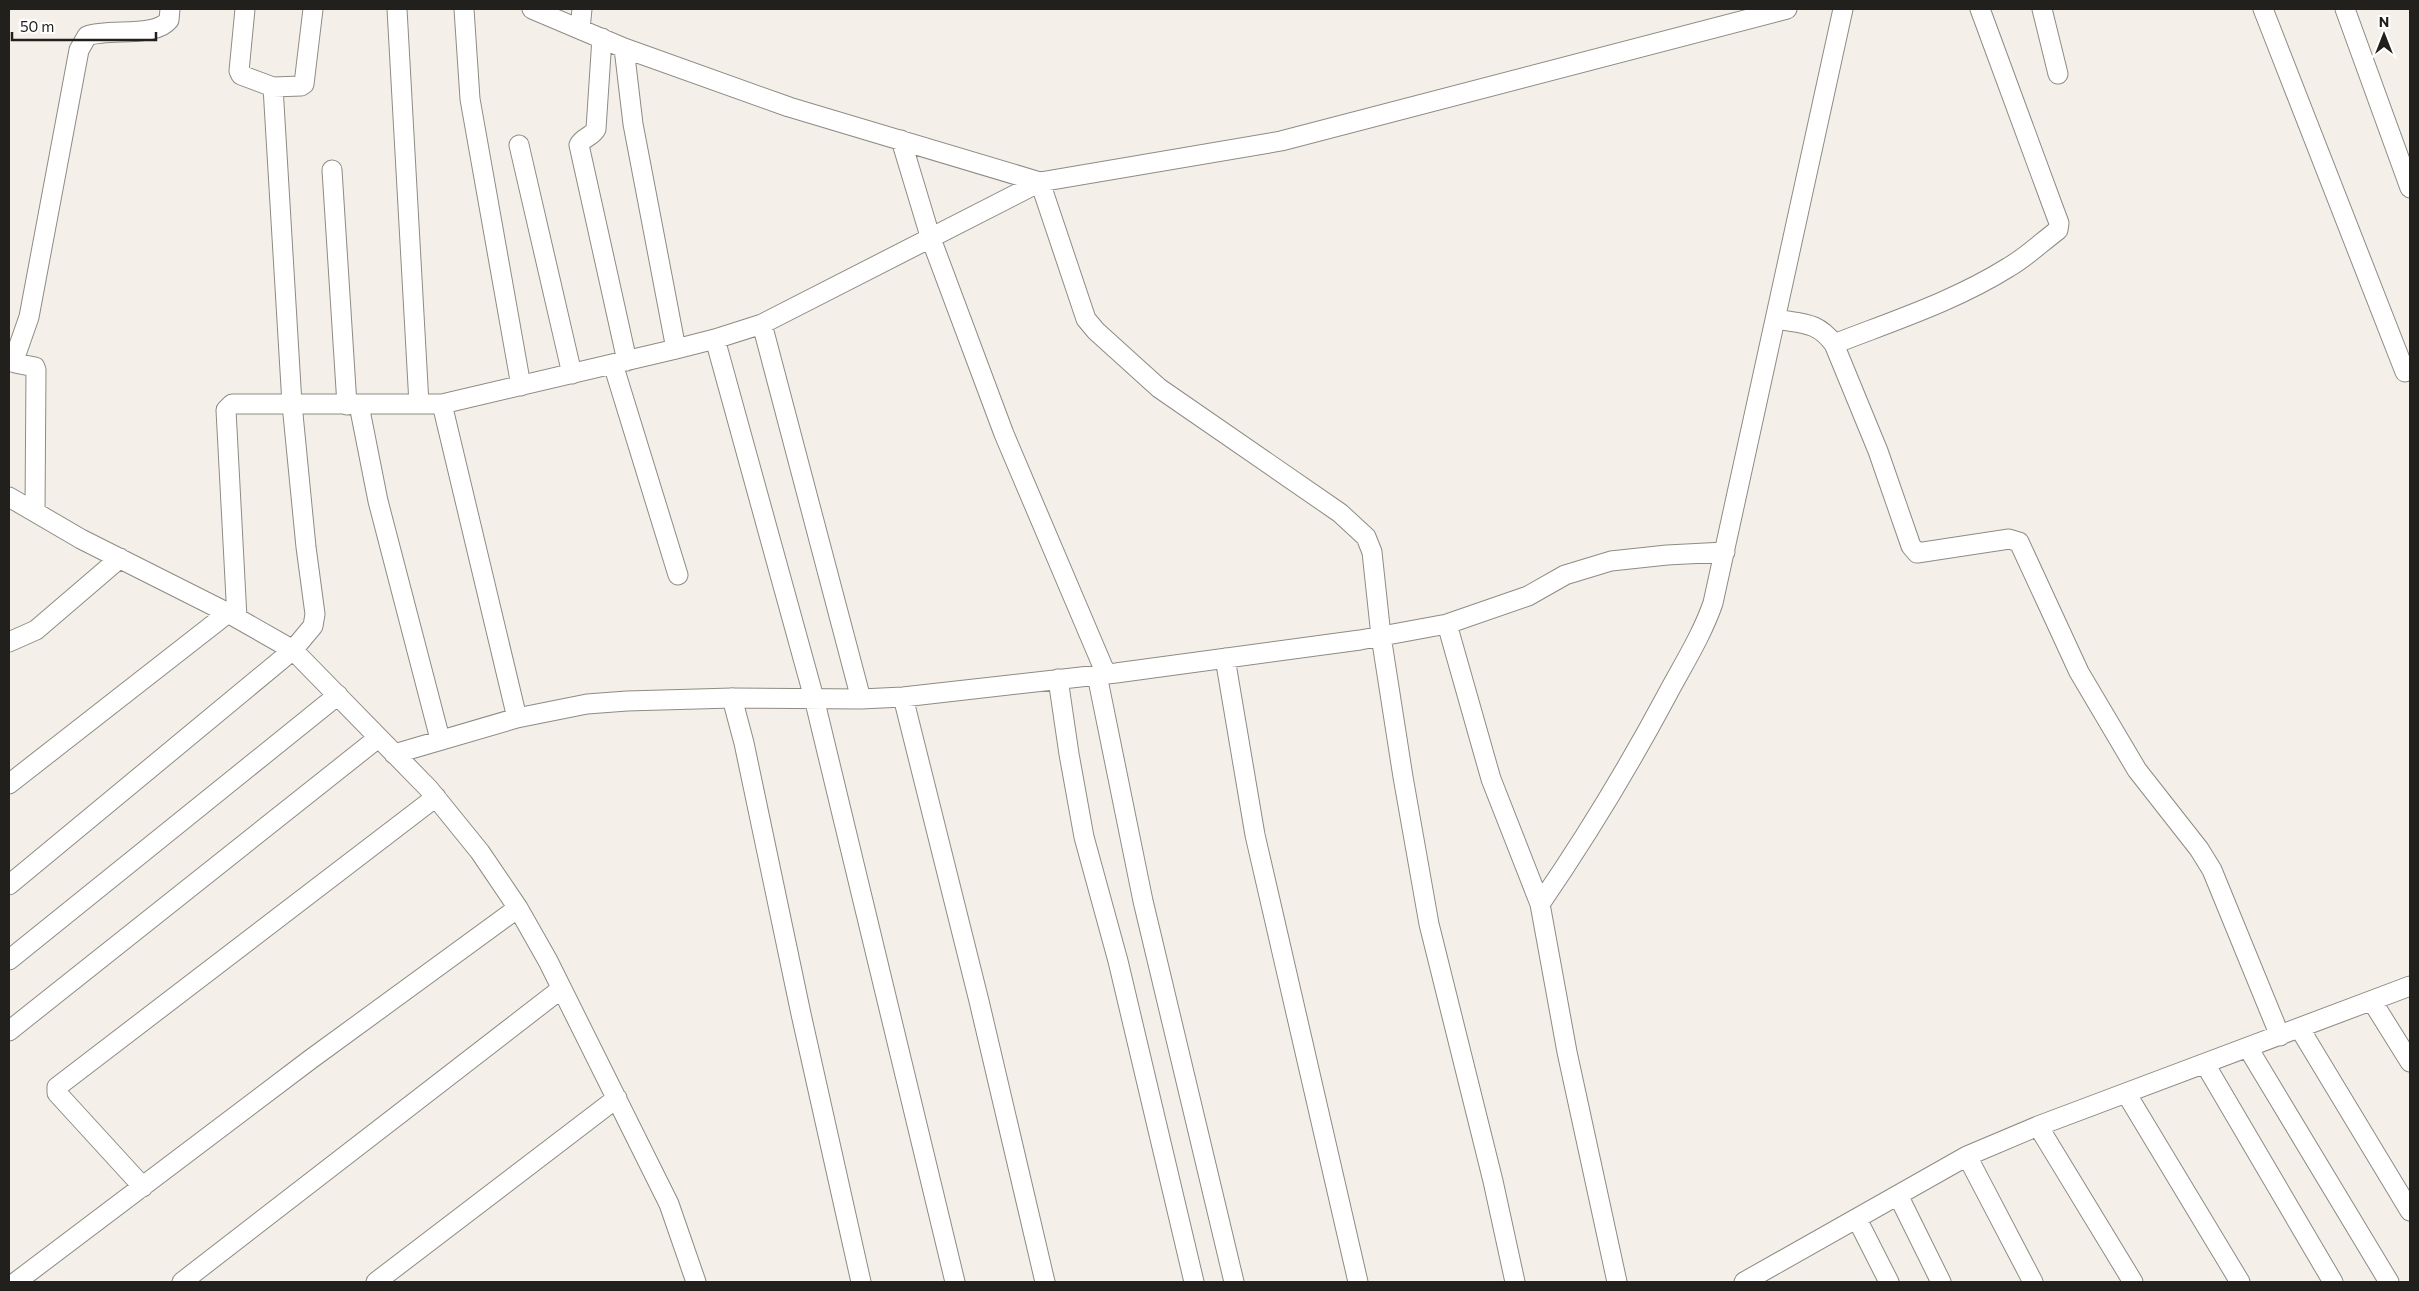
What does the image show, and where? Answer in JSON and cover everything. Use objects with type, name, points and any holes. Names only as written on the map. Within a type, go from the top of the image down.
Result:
[{"type":"street","points":[[35,512],[36,370],[34,367],[15,363],[14,360],[29,317],[79,50],[87,36],[97,32],[159,28],[169,20],[170,9]]},
{"type":"street","points":[[245,9],[241,75],[273,87],[301,86],[304,84],[313,9]]},
{"type":"street","points":[[397,9],[419,404]]},
{"type":"street","points":[[464,9],[470,99],[521,386]]},
{"type":"street","points":[[532,9],[624,48],[788,107],[1040,182]]},
{"type":"street","points":[[580,29],[582,9]]},
{"type":"street","points":[[233,616],[226,410],[229,406],[237,403],[442,404],[676,349],[762,324],[930,236],[1040,182],[1281,141],[1787,9]]},
{"type":"street","points":[[1540,904],[1562,872],[1645,736],[1706,623],[1725,552],[1843,9]]},
{"type":"street","points":[[1834,344],[1934,305],[1988,280],[2011,266],[2058,230],[2059,223],[2054,207],[1980,9]]},
{"type":"street","points":[[2042,9],[2058,74]]},
{"type":"street","points":[[2263,9],[2405,372]]},
{"type":"street","points":[[2345,9],[2410,188]]},
{"type":"street","points":[[602,38],[596,129],[594,134],[582,140],[579,145],[620,362],[678,575]]},
{"type":"street","points":[[624,48],[633,124],[676,349]]},
{"type":"street","points":[[9,885],[293,650],[313,626],[315,614],[306,547],[292,404],[273,87]]},
{"type":"street","points":[[901,140],[930,236],[1004,434],[1101,675],[1143,901],[1234,1282]]},
{"type":"street","points":[[520,145],[572,374]]},
{"type":"street","points":[[332,170],[353,405],[440,739]]},
{"type":"street","points":[[1040,182],[1086,319],[1096,331],[1159,388],[1340,513],[1366,537],[1372,552],[1381,636],[1402,777],[1429,924],[1490,1171],[1515,1282]]},
{"type":"street","points":[[1776,319],[1818,328],[1825,332],[1834,344],[1878,450],[1911,546],[1917,553],[2010,539],[2019,542],[2079,672],[2136,770],[2198,849],[2212,870],[2280,1036]]},
{"type":"street","points":[[762,324],[861,699]]},
{"type":"street","points":[[715,339],[814,698],[955,1282]]},
{"type":"street","points":[[442,404],[518,718]]},
{"type":"street","points":[[9,497],[293,650],[436,797],[480,852],[518,908],[562,989],[669,1204],[696,1282]]},
{"type":"street","points":[[394,754],[440,739],[518,718],[587,704],[628,700],[732,698],[861,699],[903,697],[1101,675],[1381,636],[1447,624],[1528,596],[1565,575],[1611,561],[1667,555],[1725,552]]},
{"type":"street","points":[[9,642],[36,630],[120,558]]},
{"type":"street","points":[[9,784],[233,616]]},
{"type":"street","points":[[1447,624],[1491,779],[1540,904],[1567,1052],[1617,1282]]},
{"type":"street","points":[[1225,658],[1255,835],[1358,1282]]},
{"type":"street","points":[[1058,679],[1073,783],[1084,837],[1118,961],[1194,1282]]},
{"type":"street","points":[[9,960],[338,696]]},
{"type":"street","points":[[903,697],[979,1001],[1045,1282]]},
{"type":"street","points":[[732,698],[744,743],[800,1014],[861,1282]]},
{"type":"street","points":[[9,1031],[378,738]]},
{"type":"street","points":[[142,1187],[56,1093],[57,1087],[436,797]]},
{"type":"street","points":[[16,1282],[311,1059],[518,908]]},
{"type":"street","points":[[1744,1282],[1967,1156],[2038,1126],[2410,986]]},
{"type":"street","points":[[182,1282],[562,989]]},
{"type":"street","points":[[2372,1001],[2410,1062]]},
{"type":"street","points":[[2300,1029],[2410,1211]]},
{"type":"street","points":[[2248,1048],[2388,1282]]},
{"type":"street","points":[[2205,1064],[2333,1282]]},
{"type":"street","points":[[2126,1093],[2240,1282]]},
{"type":"street","points":[[376,1282],[617,1098]]},
{"type":"street","points":[[2038,1126],[2133,1282]]},
{"type":"street","points":[[1967,1156],[2033,1282]]},
{"type":"street","points":[[1898,1195],[1941,1282]]},
{"type":"street","points":[[1857,1218],[1889,1282]]}]
